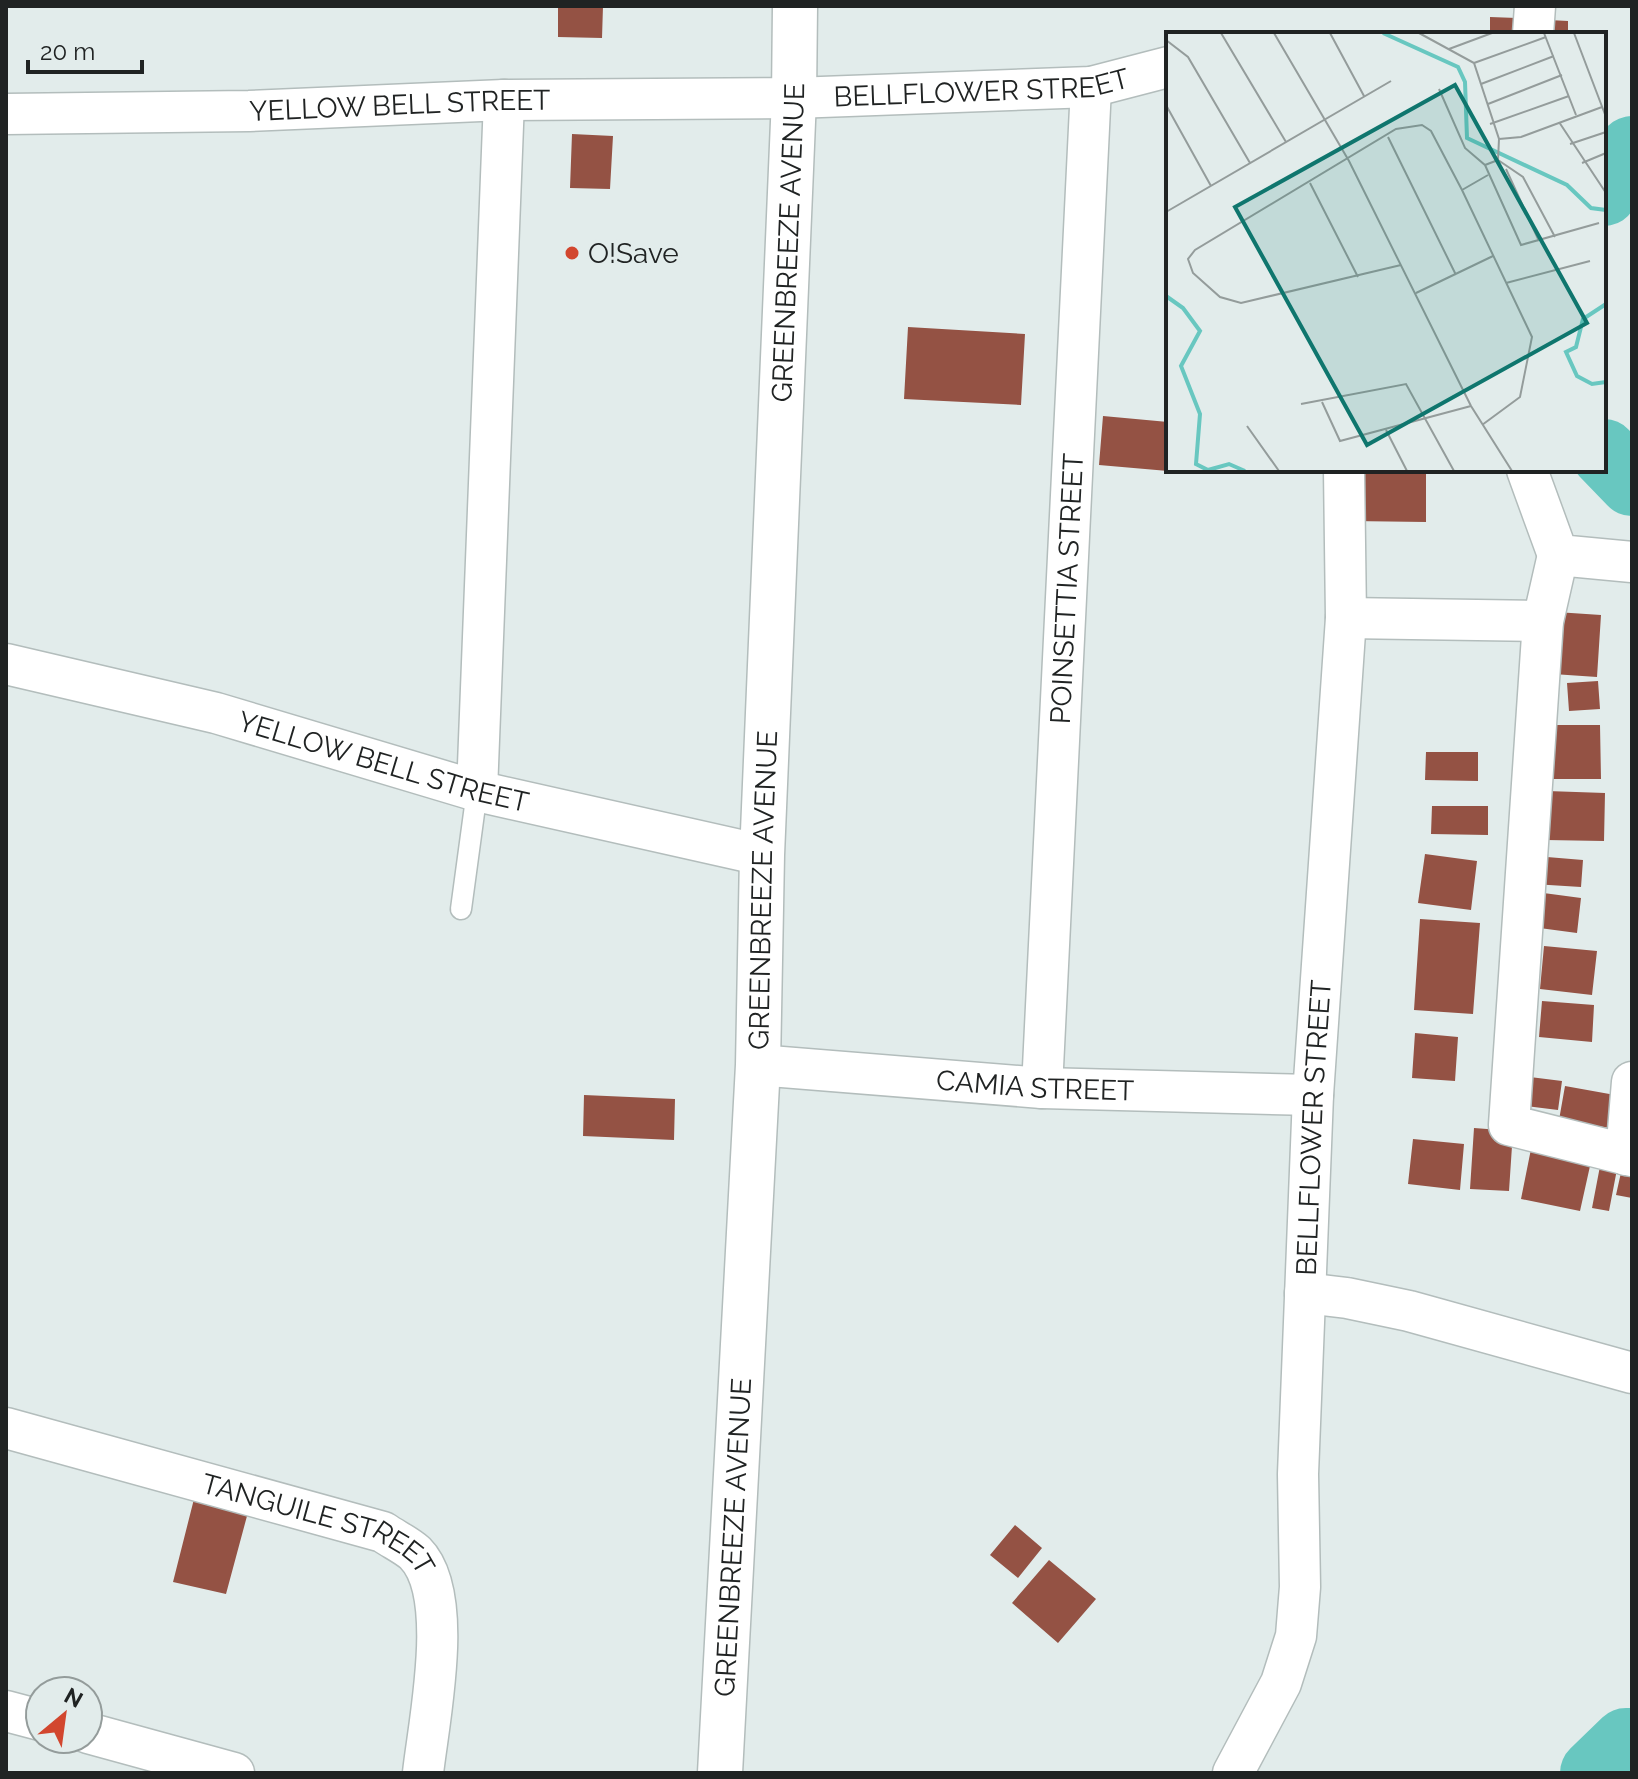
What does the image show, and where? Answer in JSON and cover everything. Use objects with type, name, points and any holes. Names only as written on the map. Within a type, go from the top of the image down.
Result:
[{"type":"street","name":"GREENBREEZE AVENUE","points":[[720,1773],[758,1065],[762,855],[794,98],[795,6]]},
{"type":"street","points":[[1533,32],[1535,6]]},
{"type":"street","name":"BELLFLOWER STREET","points":[[794,98],[1091,87],[1166,68]]},
{"type":"street","name":"POINSETTIA STREET","points":[[1042,1088],[1091,87]]},
{"type":"street","name":"YELLOW BELL STREET","points":[[6,114],[249,111],[504,100],[794,98]]},
{"type":"street","points":[[477,791],[504,100]]},
{"type":"street","name":"BELLFLOWER STREET","points":[[1233,1773],[1281,1683],[1296,1636],[1300,1587],[1298,1474],[1313,1095],[1346,618],[1344,472]]},
{"type":"street","points":[[1528,472],[1558,555],[1543,621],[1509,1125],[1629,1155],[1632,1082]]},
{"type":"street","points":[[1558,555],[1632,562]]},
{"type":"street","points":[[1346,618],[1543,621]]},
{"type":"street","name":"YELLOW BELL STREET","points":[[6,664],[216,713],[477,791],[762,855]]},
{"type":"street","name":"CAMIA STREET","points":[[758,1065],[1042,1088],[1313,1095]]},
{"type":"street","points":[[1305,1293],[1409,1311],[1632,1373]]},
{"type":"street","name":"TANGUILE STREET","points":[[6,1428],[383,1532],[415,1553],[431,1580],[439,1626],[423,1773]]},
{"type":"street","points":[[104,1740],[154,1762],[234,1773]]},
{"type":"lane","points":[[461,909],[477,791]]},
{"type":"building","points":[[558,6],[603,6],[602,38],[558,37]]},
{"type":"building","points":[[1490,17],[1517,18],[1517,32],[1490,32]]},
{"type":"building","points":[[1549,20],[1568,21],[1568,32],[1549,32]]},
{"type":"building","points":[[572,134],[613,136],[610,189],[570,188]]},
{"type":"building","points":[[908,327],[1025,334],[1021,405],[904,399]]},
{"type":"building","points":[[1103,416],[1166,422],[1166,471],[1099,465]]},
{"type":"building","points":[[1352,472],[1426,472],[1426,522],[1351,521]]},
{"type":"building","points":[[1556,612],[1601,615],[1597,677],[1553,674]]},
{"type":"building","points":[[1598,681],[1600,709],[1569,711],[1567,683]]},
{"type":"building","points":[[1550,725],[1600,725],[1601,779],[1550,779]]},
{"type":"building","points":[[1426,752],[1478,752],[1478,781],[1425,780]]},
{"type":"building","points":[[1547,791],[1605,793],[1604,841],[1546,840]]},
{"type":"building","points":[[1432,806],[1488,806],[1488,835],[1431,834]]},
{"type":"building","points":[[1425,854],[1477,861],[1471,910],[1418,903]]},
{"type":"building","points":[[1535,856],[1583,860],[1581,887],[1533,884]]},
{"type":"building","points":[[1536,892],[1581,898],[1577,933],[1532,927]]},
{"type":"building","points":[[1420,919],[1480,923],[1473,1014],[1414,1010]]},
{"type":"building","points":[[1544,946],[1597,951],[1592,995],[1540,989]]},
{"type":"building","points":[[1542,1001],[1594,1005],[1592,1042],[1539,1037]]},
{"type":"building","points":[[1415,1033],[1458,1037],[1455,1081],[1412,1078]]},
{"type":"building","points":[[1515,1075],[1562,1081],[1558,1110],[1511,1104]]},
{"type":"building","points":[[1565,1086],[1615,1095],[1610,1128],[1559,1120]]},
{"type":"building","points":[[584,1095],[675,1099],[674,1140],[583,1136]]},
{"type":"building","points":[[1474,1128],[1513,1131],[1509,1191],[1470,1189]]},
{"type":"building","points":[[1413,1139],[1464,1144],[1460,1190],[1408,1184]]},
{"type":"building","points":[[1532,1144],[1592,1157],[1580,1211],[1521,1199]]},
{"type":"building","points":[[1601,1161],[1618,1164],[1609,1211],[1592,1208]]},
{"type":"building","points":[[1622,1168],[1632,1170],[1632,1198],[1616,1195]]},
{"type":"building","points":[[194,1499],[247,1516],[226,1594],[173,1582]]},
{"type":"building","points":[[1015,1525],[1042,1548],[1018,1578],[990,1555]]},
{"type":"building","points":[[1049,1560],[1096,1599],[1058,1643],[1012,1603]]},
{"type":"waterway","points":[[1606,189],[1632,150]]},
{"type":"waterway","points":[[1606,455],[1632,482]]},
{"type":"waterway","points":[[1594,1773],[1626,1742],[1632,1742]]},
{"type":"place","name":"O!Save","points":[[572,253]]}]
